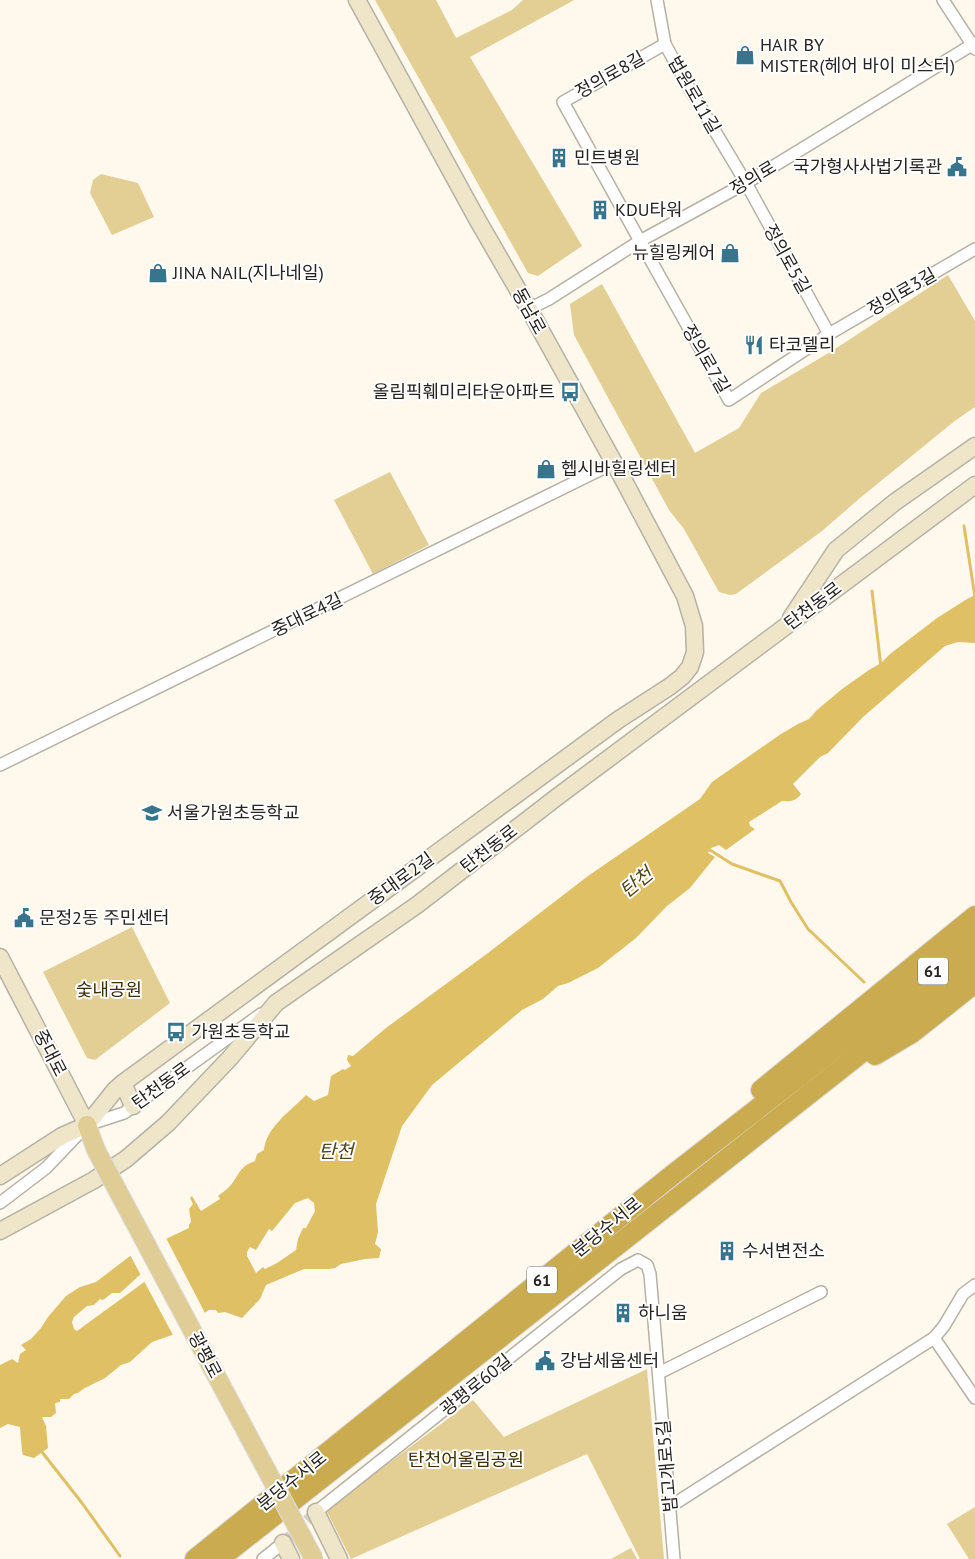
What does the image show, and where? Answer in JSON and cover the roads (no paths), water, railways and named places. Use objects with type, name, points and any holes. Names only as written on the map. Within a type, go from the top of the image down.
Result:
[{"type":"highway","points":[[671,1176],[726,1119],[975,916]]},
{"type":"highway","name":"분당수서로","points":[[195,1559],[671,1176],[902,1019],[975,936]]},
{"type":"highway","name":"분당수서로","points":[[219,1559],[975,960]]},
{"type":"highway","points":[[902,1019],[975,983]]},
{"type":"main road","name":"동남로","points":[[356,0],[614,463],[685,596],[694,626]]},
{"type":"main road","points":[[785,628],[836,550],[895,502],[975,446]]},
{"type":"main road","name":"탄천동로","points":[[276,1003],[418,905],[573,785],[975,485]]},
{"type":"main road","name":"중대로2길","points":[[86,1124],[123,1082],[610,726],[682,677],[690,667],[695,652],[694,626]]},
{"type":"main road","name":"중대로","points":[[0,957],[86,1124],[96,1150]]},
{"type":"main road","points":[[0,1230],[94,1180],[126,1159],[168,1123],[230,1058],[276,1003]]},
{"type":"main road","points":[[123,1082],[133,1106]]},
{"type":"main road","points":[[0,1176],[62,1136],[86,1124]]},
{"type":"main road","name":"광평로","points":[[96,1150],[314,1559]]},
{"type":"main road","points":[[316,1512],[338,1559]]},
{"type":"main road","points":[[283,1543],[291,1559]]},
{"type":"main road","points":[[309,1559],[314,1554],[324,1553],[338,1559]]},
{"type":"street","name":"법원로11길","points":[[657,0],[665,44],[746,184]]},
{"type":"street","points":[[943,0],[974,45]]},
{"type":"street","name":"정의로8길","points":[[640,241],[563,102],[665,44]]},
{"type":"street","name":"정의로","points":[[529,309],[549,299],[640,241],[746,184],[974,45]]},
{"type":"street","name":"정의로5길","points":[[746,184],[829,334]]},
{"type":"street","name":"정의로7길","points":[[640,241],[729,400],[829,334]]},
{"type":"street","name":"정의로3길","points":[[829,334],[975,249]]},
{"type":"street","name":"중대로4길","points":[[0,766],[614,463]]},
{"type":"street","name":"탄천동로","points":[[86,1124],[124,1113],[276,1003]]},
{"type":"street","points":[[0,1203],[46,1168],[86,1124]]},
{"type":"street","name":"밤고개로5길","points":[[638,1260],[647,1265],[650,1274],[674,1559]]},
{"type":"street","name":"광평로60길","points":[[316,1512],[621,1269],[638,1260]]},
{"type":"street","points":[[671,1506],[934,1338],[944,1326],[963,1294],[975,1285]]},
{"type":"street","points":[[659,1373],[821,1292]]},
{"type":"street","points":[[934,1338],[975,1398]]},
{"type":"street","points":[[263,1559],[283,1543]]},
{"type":"water","name":"탄천","points":[[975,595],[975,643],[958,642],[945,646],[863,717],[828,753],[820,757],[793,784],[801,794],[795,800],[782,801],[749,822],[750,826],[755,829],[726,850],[719,845],[711,848],[708,853],[715,857],[690,888],[667,906],[636,938],[598,968],[558,986],[543,999],[522,1010],[432,1085],[402,1126],[376,1204],[378,1232],[375,1244],[381,1249],[379,1258],[341,1264],[329,1269],[304,1269],[266,1285],[260,1299],[242,1318],[225,1312],[218,1313],[216,1310],[209,1310],[172,1335],[152,1342],[130,1362],[121,1365],[105,1378],[74,1394],[69,1399],[60,1399],[60,1402],[55,1403],[56,1413],[51,1417],[42,1417],[46,1426],[48,1448],[34,1458],[23,1455],[20,1427],[8,1424],[0,1428],[0,1365],[12,1359],[18,1363],[20,1354],[26,1350],[21,1345],[31,1339],[66,1296],[80,1287],[96,1282],[130,1256],[189,1228],[191,1222],[189,1209],[193,1204],[190,1198],[192,1196],[201,1211],[220,1199],[218,1196],[229,1187],[242,1169],[255,1161],[257,1154],[264,1150],[269,1134],[287,1113],[306,1095],[314,1101],[328,1095],[331,1076],[351,1066],[347,1060],[348,1055],[353,1056],[386,1028],[588,876],[700,799],[712,782],[781,734],[809,719],[842,689],[881,663],[937,618]],"holes":[[[308,1198],[314,1203],[315,1211],[306,1228],[303,1228],[296,1250],[277,1263],[265,1269],[263,1267],[256,1273],[247,1256],[250,1247],[256,1250],[269,1229],[272,1231],[295,1203]],[[142,1273],[147,1280],[77,1331],[74,1329],[72,1322],[74,1317],[87,1306],[94,1305],[100,1299],[103,1300],[112,1293],[120,1293]]]},
{"type":"waterway","points":[[964,526],[975,597]]},
{"type":"waterway","points":[[872,591],[881,667]]},
{"type":"waterway","points":[[710,850],[732,864],[780,881],[808,929],[864,982]]},
{"type":"waterway","points":[[42,1452],[120,1556]]},
{"type":"tunnel","points":[[283,1543],[316,1512]]},
{"type":"place","name":"HAIR BY MISTER(헤어 바이 미스터)","points":[[745,55]]},
{"type":"place","name":"민트병원","points":[[559,158]]},
{"type":"place","name":"국가형사사법기록관","points":[[957,167]]},
{"type":"place","name":"KDU타워","points":[[600,210]]},
{"type":"place","name":"뉴힐링케어","points":[[730,253]]},
{"type":"place","name":"JINA NAIL(지나네일)","points":[[158,273]]},
{"type":"place","name":"타코델리","points":[[754,345]]},
{"type":"place","name":"올림픽훼미리타운아파트","points":[[570,392]]},
{"type":"place","name":"헵시바힐링센터","points":[[546,469]]},
{"type":"place","name":"서울가원초등학교","points":[[152,813]]},
{"type":"place","name":"문정2동 주민센터","points":[[24,918]]},
{"type":"place","name":"가원초등학교","points":[[176,1032]]},
{"type":"place","name":"수서변전소","points":[[727,1251]]},
{"type":"place","name":"하니움","points":[[623,1313]]},
{"type":"place","name":"강남세움센터","points":[[545,1361]]},
{"type":"park label","name":"숯내공원","points":[[109,990]]},
{"type":"park label","name":"탄천어울림공원","points":[[466,1460]]}]
